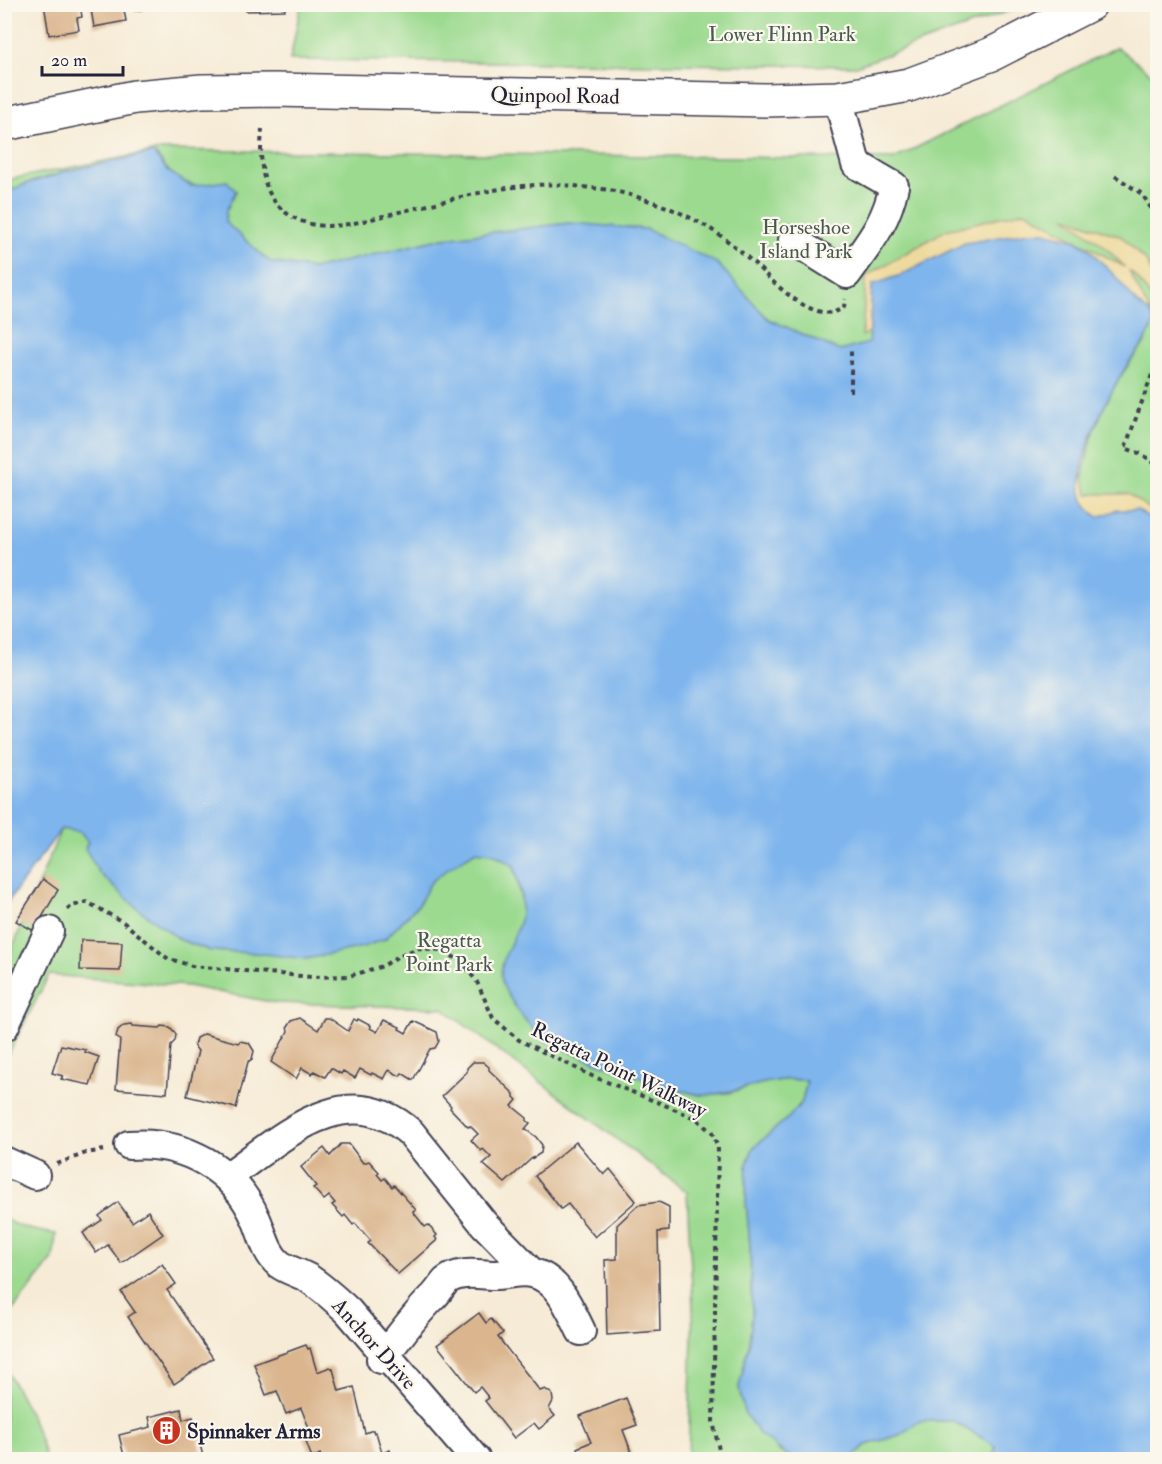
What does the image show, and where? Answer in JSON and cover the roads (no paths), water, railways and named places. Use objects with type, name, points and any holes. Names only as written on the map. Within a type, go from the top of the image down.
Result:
[{"type":"main road","name":"Quinpool Road","points":[[4,124],[135,97],[202,91],[274,90],[765,100],[838,98],[909,85],[992,54],[1090,4]]},
{"type":"street","points":[[793,240],[847,274],[881,226],[890,208],[894,186],[856,164],[838,98]]},
{"type":"street","points":[[4,1027],[49,931]]},
{"type":"street","points":[[227,1176],[301,1125],[331,1111],[356,1109],[376,1114],[397,1121],[411,1133],[484,1224],[532,1273]]},
{"type":"street","name":"Anchor Drive","points":[[129,1145],[162,1146],[184,1151],[205,1160],[227,1176],[246,1199],[266,1246],[279,1263],[307,1278],[348,1311],[476,1460]]},
{"type":"street","points":[[4,1161],[35,1175]]},
{"type":"street","points":[[387,1357],[417,1312],[447,1280],[462,1274],[532,1273],[548,1279],[569,1305],[581,1331]]},
{"type":"water","points":[[153,153],[168,171],[191,186],[227,181],[236,191],[226,211],[225,222],[270,262],[313,269],[444,238],[570,223],[646,229],[717,263],[768,319],[840,351],[869,343],[872,285],[901,275],[965,243],[1029,232],[1045,232],[1072,239],[1086,246],[1137,303],[1151,314],[1154,322],[1150,333],[1122,373],[1094,428],[1082,468],[1081,486],[1084,503],[1098,517],[1117,510],[1137,510],[1157,523],[1157,1459],[992,1459],[996,1446],[953,1421],[920,1421],[899,1435],[866,1445],[851,1459],[792,1459],[759,1434],[744,1412],[739,1387],[749,1344],[752,1315],[746,1202],[747,1164],[753,1148],[790,1116],[802,1102],[807,1081],[781,1080],[704,1095],[673,1088],[620,1070],[569,1051],[540,1037],[520,1013],[503,985],[502,968],[520,920],[521,899],[514,866],[493,853],[476,851],[431,882],[419,904],[385,939],[363,947],[306,959],[211,951],[181,940],[137,908],[99,873],[85,848],[88,842],[80,832],[61,829],[5,906],[5,193],[61,172]]},
{"type":"place","name":"Spinnaker Arms","points":[[166,1431]]},
{"type":"park label","name":"Lower Flinn Park","points":[[782,34]]},
{"type":"park label","name":"Horseshoe Island Park","points":[[806,239]]},
{"type":"park label","name":"Regatta Point Park","points":[[449,952]]}]
